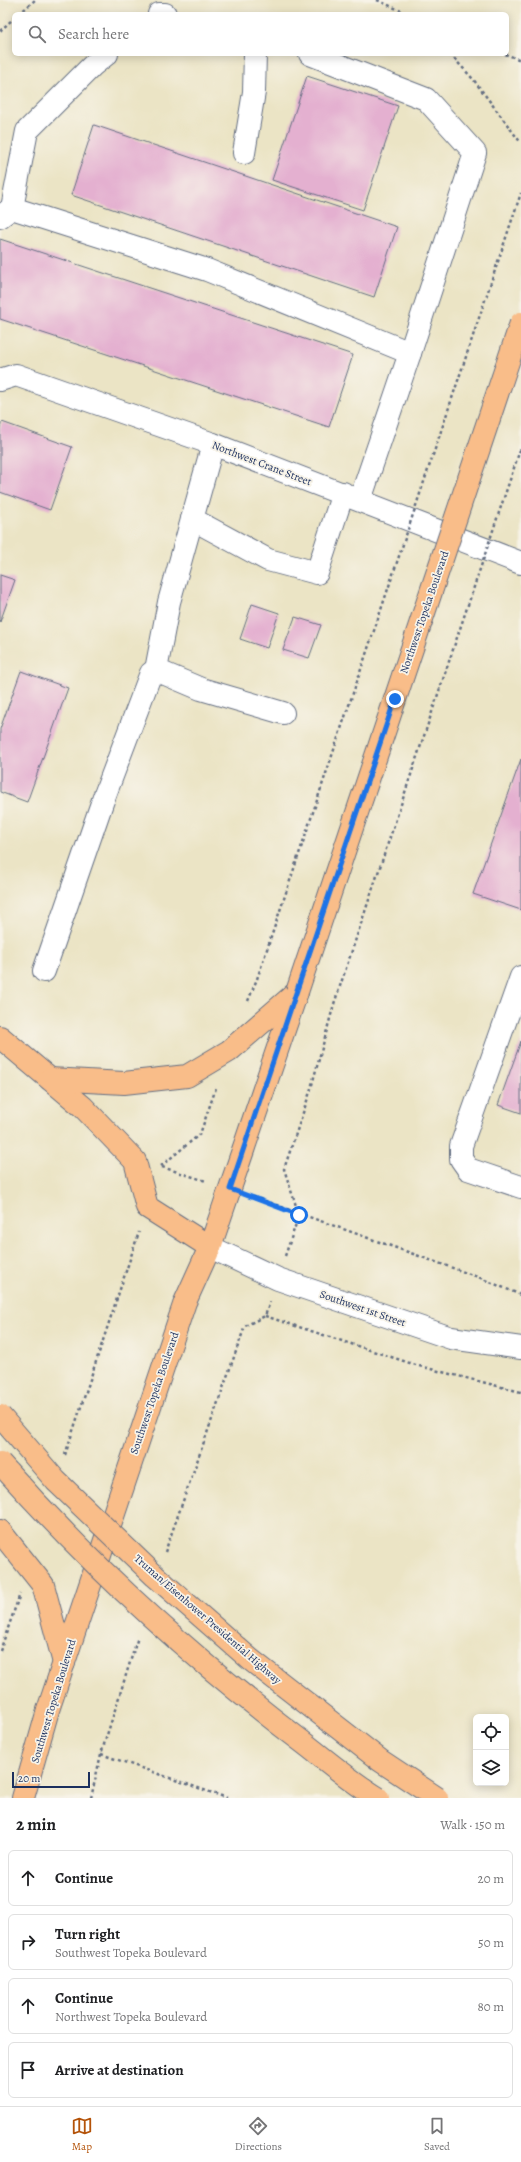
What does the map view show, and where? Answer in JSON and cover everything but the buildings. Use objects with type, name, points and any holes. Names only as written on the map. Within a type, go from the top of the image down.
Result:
[{"type":"main road","name":"Northwest Topeka Boulevard","points":[[297,992],[521,323]]},
{"type":"main road","points":[[50,1078],[124,1083],[187,1076],[229,1051],[297,992]]},
{"type":"main road","name":"Southwest Topeka Boulevard","points":[[23,1798],[48,1710],[185,1302],[210,1248],[297,992]]},
{"type":"main road","points":[[0,1037],[83,1107],[136,1161],[147,1207],[210,1248]]},
{"type":"main road","name":"Truman/Eisenhower Presidential Highway","points":[[0,1416],[56,1481],[185,1603],[270,1675],[381,1761],[437,1798]]},
{"type":"main road","points":[[0,1463],[44,1513],[153,1617],[258,1708],[378,1798]]},
{"type":"main road","points":[[0,1531],[43,1585],[64,1663]]},
{"type":"street","points":[[104,56],[92,66],[27,132],[6,213],[207,270],[410,353]]},
{"type":"street","points":[[244,153],[254,92],[255,56]]},
{"type":"street","points":[[192,519],[268,560],[317,572],[351,496],[410,353],[475,153],[426,99],[315,56]]},
{"type":"street","name":"Northwest Crane Street","points":[[0,380],[16,375],[214,444],[521,562]]},
{"type":"street","points":[[44,971],[108,786],[151,673],[156,670],[169,602],[214,444]]},
{"type":"street","points":[[156,670],[201,690],[283,713]]},
{"type":"street","points":[[521,977],[461,1146],[461,1159],[468,1169],[521,1187]]},
{"type":"street","name":"Southwest 1st Street","points":[[210,1248],[278,1279],[451,1338],[521,1348]]},
{"type":"path","points":[[21,12],[35,0]]},
{"type":"path","points":[[377,0],[404,12]]},
{"type":"path","points":[[0,30],[12,20]]},
{"type":"path","points":[[452,56],[472,79],[521,143]]},
{"type":"path","points":[[509,56],[521,60]]},
{"type":"path","points":[[246,1006],[257,979],[521,193]]},
{"type":"path","points":[[165,1554],[245,1326],[265,1316],[299,1215],[284,1169],[310,1092],[334,1004],[521,447]]},
{"type":"path","points":[[64,1459],[161,1166],[200,1134],[229,1051]]},
{"type":"path","points":[[161,1166],[478,1277],[521,1295]]},
{"type":"path","points":[[265,1316],[419,1366],[521,1392]]},
{"type":"path","points":[[0,1651],[29,1567]]},
{"type":"path","points":[[91,1798],[101,1754],[139,1636]]},
{"type":"path","points":[[101,1754],[227,1798]]},
{"type":"route","points":[[299,1215],[230,1189],[395,699]]}]
